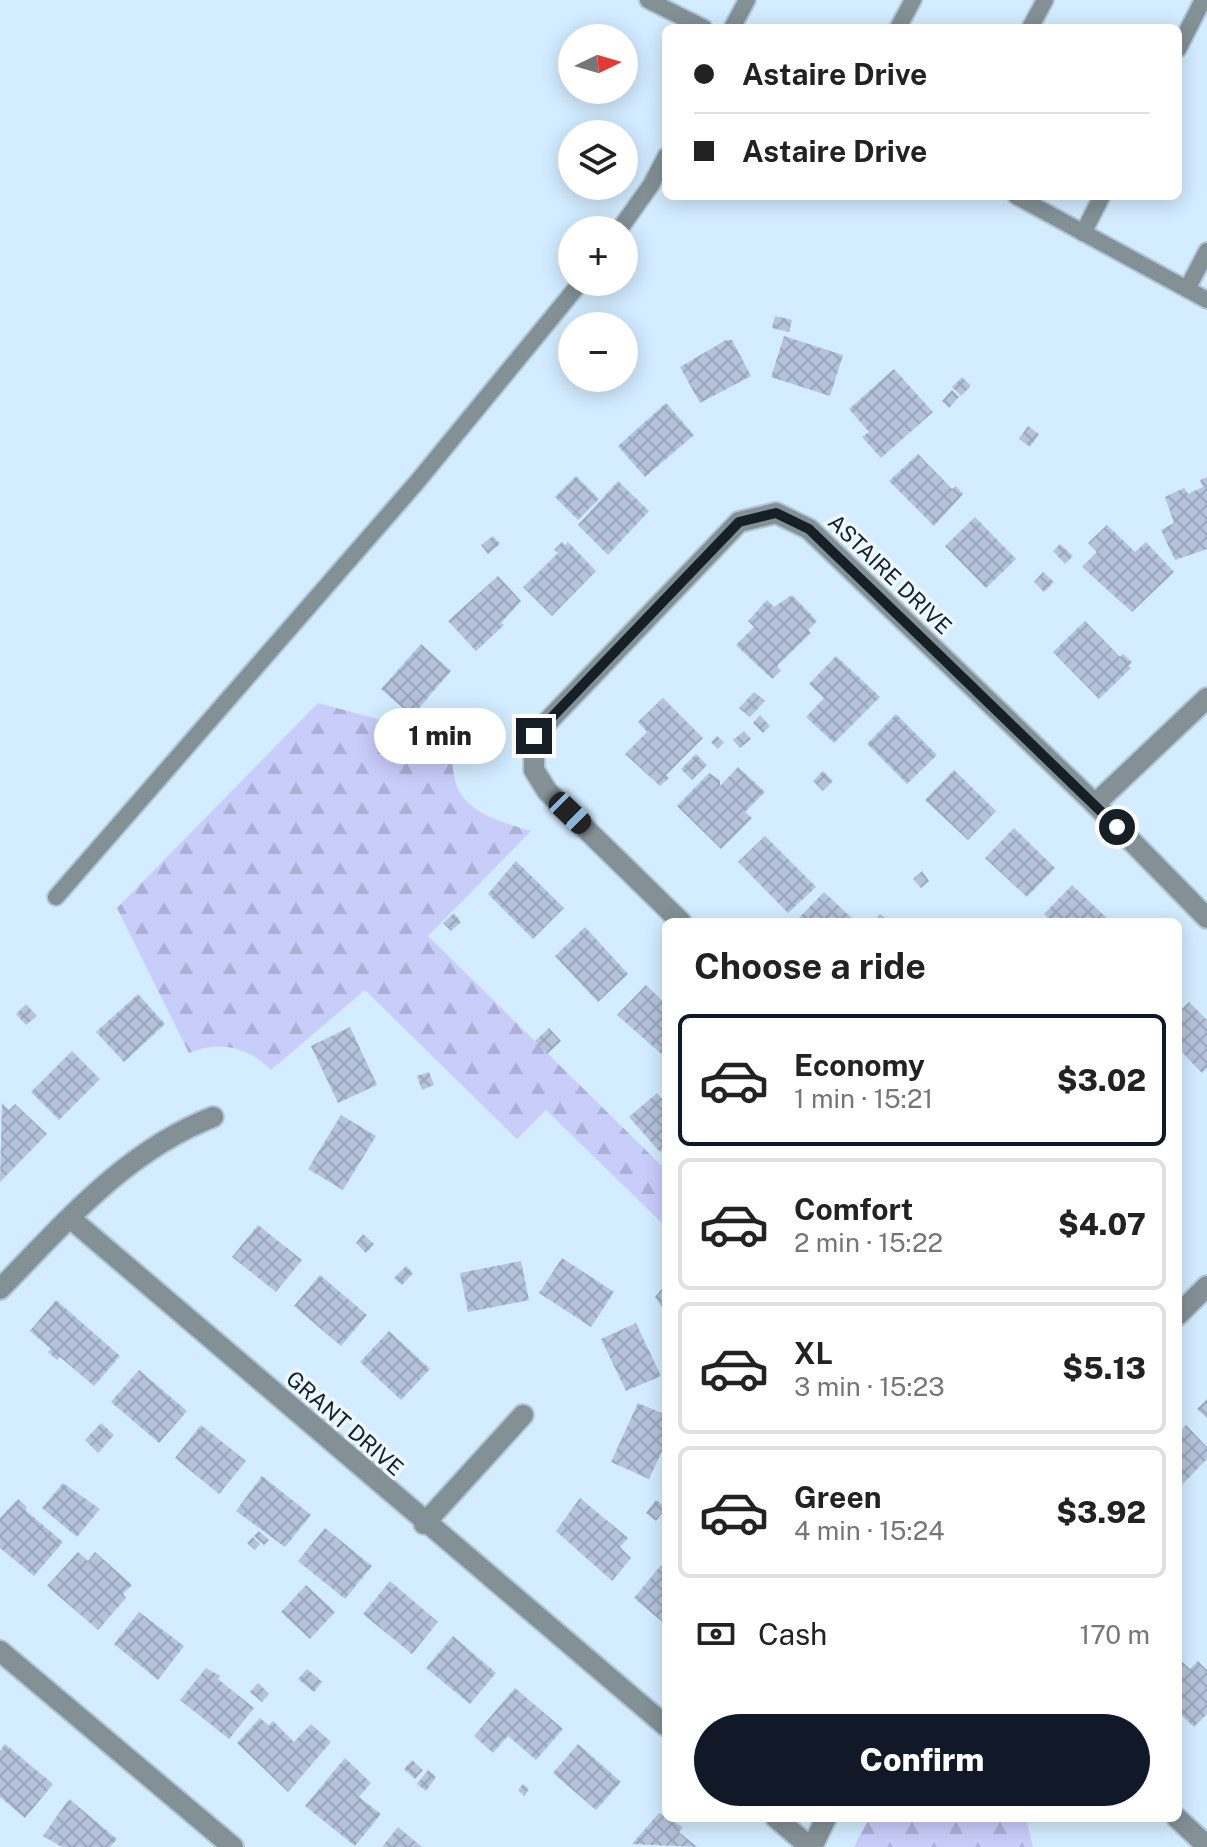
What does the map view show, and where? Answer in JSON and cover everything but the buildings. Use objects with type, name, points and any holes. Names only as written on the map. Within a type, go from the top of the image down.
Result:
[{"type":"street","name":"ASTAIRE DRIVE","points":[[677,918],[547,791],[534,770],[534,736],[739,522],[776,513],[809,529],[1095,804],[1207,918]]},
{"type":"street","points":[[1095,804],[1207,698]]},
{"type":"street","points":[[0,1289],[118,1171],[151,1146],[213,1117]]},
{"type":"street","name":"GRANT DRIVE","points":[[70,1218],[424,1524],[662,1723]]},
{"type":"street","points":[[1182,1311],[1207,1286]]},
{"type":"street","points":[[424,1524],[523,1415]]},
{"type":"street","points":[[0,1651],[233,1847]]},
{"type":"street","points":[[1182,1821],[1203,1835]]},
{"type":"street","points":[[781,1822],[811,1847],[824,1822]]},
{"type":"lane","points":[[648,0],[696,24]]},
{"type":"lane","points":[[734,24],[747,0]]},
{"type":"lane","points":[[900,24],[913,0]]},
{"type":"lane","points":[[1032,24],[1045,0]]},
{"type":"lane","points":[[1182,41],[1203,0]]},
{"type":"lane","points":[[629,216],[662,164]]},
{"type":"lane","points":[[1023,200],[1207,300]]},
{"type":"lane","points":[[1083,233],[1100,200]]},
{"type":"lane","points":[[1187,289],[1207,251]]},
{"type":"lane","points":[[56,897],[427,471],[570,296]]},
{"type":"green space","points":[[318,703],[455,740],[455,779],[460,793],[469,804],[496,819],[531,831],[428,936],[662,1166],[662,1223],[546,1110],[517,1139],[365,990],[271,1070],[253,1056],[233,1048],[211,1047],[189,1053],[117,908]]},
{"type":"green space","points":[[867,1822],[1027,1822],[1033,1847],[854,1847]]},
{"type":"route","points":[[534,736],[739,522],[776,513],[809,529],[1117,827]]}]
